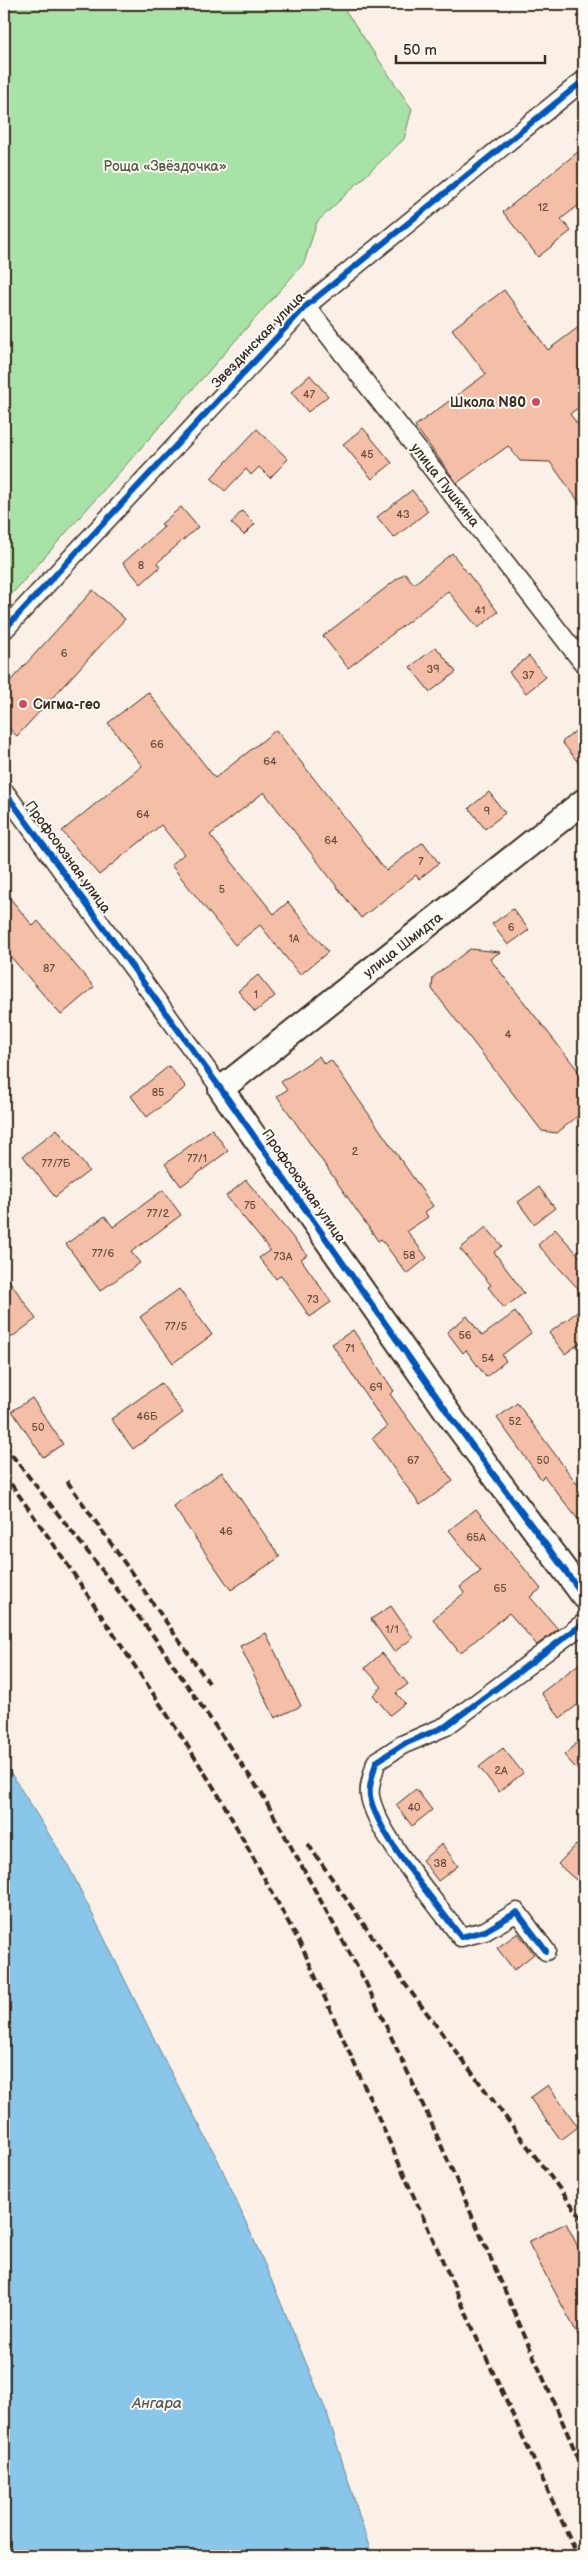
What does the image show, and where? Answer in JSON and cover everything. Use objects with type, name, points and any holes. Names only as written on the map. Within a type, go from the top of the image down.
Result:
[{"type":"street","name":"Звездинская улица","points":[[4,630],[306,306],[584,80]]},
{"type":"street","name":"улица Пушкина","points":[[306,306],[584,664]]},
{"type":"street","name":"Профсоюзная улица","points":[[4,790],[222,1089],[452,1420],[584,1594]]},
{"type":"street","name":"улица Шмидта","points":[[222,1089],[584,801]]},
{"type":"street","points":[[546,1951],[517,1912],[485,1931],[461,1937],[417,1878],[376,1818],[369,1794],[376,1762],[402,1745],[446,1726],[584,1623]]},
{"type":"green space","name":"Роща «Звёздочка»","points":[[4,4],[341,4],[412,109],[404,139],[317,222],[304,263],[4,603]]},
{"type":"water","name":"Ангара","points":[[4,1762],[67,1863],[167,2065],[218,2160],[265,2265],[327,2413],[372,2556],[4,2556]]},
{"type":"building","points":[[584,147],[584,201],[561,219],[571,231],[538,257],[503,212]]},
{"type":"building","points":[[504,290],[548,350],[584,323],[584,403],[570,414],[584,433],[584,509],[550,462],[520,461],[508,446],[457,483],[415,426],[486,374],[452,329]]},
{"type":"building","points":[[310,375],[328,396],[308,412],[291,392]]},
{"type":"building","points":[[363,428],[392,463],[372,479],[343,444]]},
{"type":"building","points":[[257,429],[288,459],[270,478],[259,467],[251,475],[246,469],[225,491],[211,478]]},
{"type":"building","points":[[412,490],[428,511],[394,538],[377,517]]},
{"type":"building","points":[[181,507],[198,527],[157,563],[160,567],[141,584],[123,563],[164,527],[161,524]]},
{"type":"building","points":[[242,511],[255,524],[244,535],[231,523]]},
{"type":"building","points":[[452,553],[498,612],[478,628],[448,591],[348,668],[323,636],[405,573],[414,584]]},
{"type":"building","points":[[93,590],[125,619],[17,736],[4,724],[4,688]]},
{"type":"building","points":[[436,647],[456,672],[430,692],[410,667]]},
{"type":"building","points":[[529,656],[546,677],[526,693],[509,672]]},
{"type":"building","points":[[148,692],[215,778],[276,730],[386,871],[423,842],[439,863],[419,879],[416,875],[361,918],[264,792],[210,835],[274,914],[288,902],[328,952],[300,975],[260,925],[235,945],[171,865],[184,854],[161,825],[99,875],[62,831],[142,766],[108,723]]},
{"type":"building","points":[[584,724],[584,770],[562,742]]},
{"type":"building","points":[[489,792],[505,813],[485,829],[469,808]]},
{"type":"building","points":[[4,891],[33,926],[38,921],[94,987],[61,1015],[4,949]]},
{"type":"building","points":[[513,909],[529,930],[508,945],[492,924]]},
{"type":"building","points":[[470,949],[500,952],[490,959],[584,1078],[584,1111],[557,1133],[542,1131],[432,989],[433,977]]},
{"type":"building","points":[[258,975],[275,996],[255,1012],[238,991]]},
{"type":"building","points":[[319,1056],[324,1064],[331,1060],[433,1206],[425,1212],[428,1217],[407,1231],[427,1258],[407,1274],[381,1239],[378,1241],[277,1096],[287,1090],[281,1082]]},
{"type":"building","points":[[169,1066],[186,1087],[147,1117],[131,1096]]},
{"type":"building","points":[[57,1129],[89,1171],[55,1197],[23,1156]]},
{"type":"building","points":[[212,1129],[228,1151],[181,1186],[165,1164]]},
{"type":"building","points":[[246,1180],[307,1255],[301,1259],[331,1302],[310,1317],[281,1275],[276,1279],[259,1258],[270,1250],[226,1196]]},
{"type":"building","points":[[539,1187],[555,1208],[534,1224],[518,1202]]},
{"type":"building","points":[[163,1190],[181,1215],[131,1252],[140,1263],[100,1291],[66,1244],[105,1216],[113,1227]]},
{"type":"building","points":[[486,1227],[502,1246],[494,1252],[524,1293],[504,1308],[488,1287],[491,1285],[460,1249]]},
{"type":"building","points":[[555,1229],[584,1261],[584,1295],[538,1245]]},
{"type":"building","points":[[4,1273],[36,1319],[4,1343]]},
{"type":"building","points":[[179,1289],[212,1335],[173,1363],[140,1317]]},
{"type":"building","points":[[584,1307],[584,1340],[565,1354],[549,1333]]},
{"type":"building","points":[[515,1312],[531,1333],[502,1355],[506,1361],[486,1377],[466,1350],[463,1353],[447,1332],[467,1316],[482,1336]]},
{"type":"building","points":[[353,1330],[394,1391],[390,1394],[453,1481],[420,1505],[372,1438],[387,1427],[332,1344]]},
{"type":"building","points":[[161,1383],[183,1413],[133,1449],[111,1419]]},
{"type":"building","points":[[32,1398],[63,1444],[43,1457],[12,1411]]},
{"type":"building","points":[[517,1403],[577,1484],[584,1479],[584,1527],[544,1476],[541,1479],[497,1418]]},
{"type":"building","points":[[222,1472],[280,1557],[231,1590],[173,1506]]},
{"type":"building","points":[[476,1509],[541,1589],[530,1597],[558,1629],[537,1645],[509,1613],[460,1653],[433,1619],[464,1593],[460,1587],[481,1571],[449,1530]]},
{"type":"building","points":[[391,1606],[413,1638],[394,1652],[371,1619]]},
{"type":"building","points":[[266,1633],[301,1706],[275,1718],[240,1646]]},
{"type":"building","points":[[382,1653],[408,1684],[396,1693],[405,1703],[390,1715],[373,1695],[382,1687],[365,1668]]},
{"type":"building","points":[[584,1660],[584,1700],[560,1718],[541,1693]]},
{"type":"building","points":[[584,1736],[584,1777],[564,1755]]},
{"type":"building","points":[[503,1748],[523,1773],[499,1792],[479,1767]]},
{"type":"building","points":[[416,1789],[432,1810],[412,1826],[396,1805]]},
{"type":"building","points":[[442,1844],[458,1866],[438,1881],[422,1860]]},
{"type":"building","points":[[576,1845],[584,1852],[584,1887],[558,1864]]},
{"type":"building","points":[[518,1933],[534,1954],[514,1970],[497,1948]]},
{"type":"building","points":[[548,2085],[578,2127],[561,2140],[530,2098]]},
{"type":"building","points":[[566,2223],[584,2259],[584,2346],[528,2242]]},
{"type":"railway","points":[[4,1445],[152,1634],[262,1794],[366,1983],[430,2120],[584,2471]]},
{"type":"railway","points":[[4,1474],[59,1552],[182,1737],[221,1799],[303,1949],[479,2342],[578,2556]]},
{"type":"railway","points":[[67,1481],[209,1683]]},
{"type":"railway","points":[[308,1844],[405,1984],[584,2221]]},
{"type":"cycle path","points":[[4,630],[306,306],[584,80]]},
{"type":"cycle path","points":[[4,791],[221,1089],[453,1420],[584,1596]]},
{"type":"cycle path","points":[[546,1951],[517,1912],[485,1931],[461,1937],[409,1868],[383,1829],[370,1796],[370,1788],[376,1762],[402,1745],[446,1726],[584,1623]]},
{"type":"place","name":"Школа N80","points":[[536,402]]},
{"type":"place","name":"Сигма-гео","points":[[23,704]]}]
